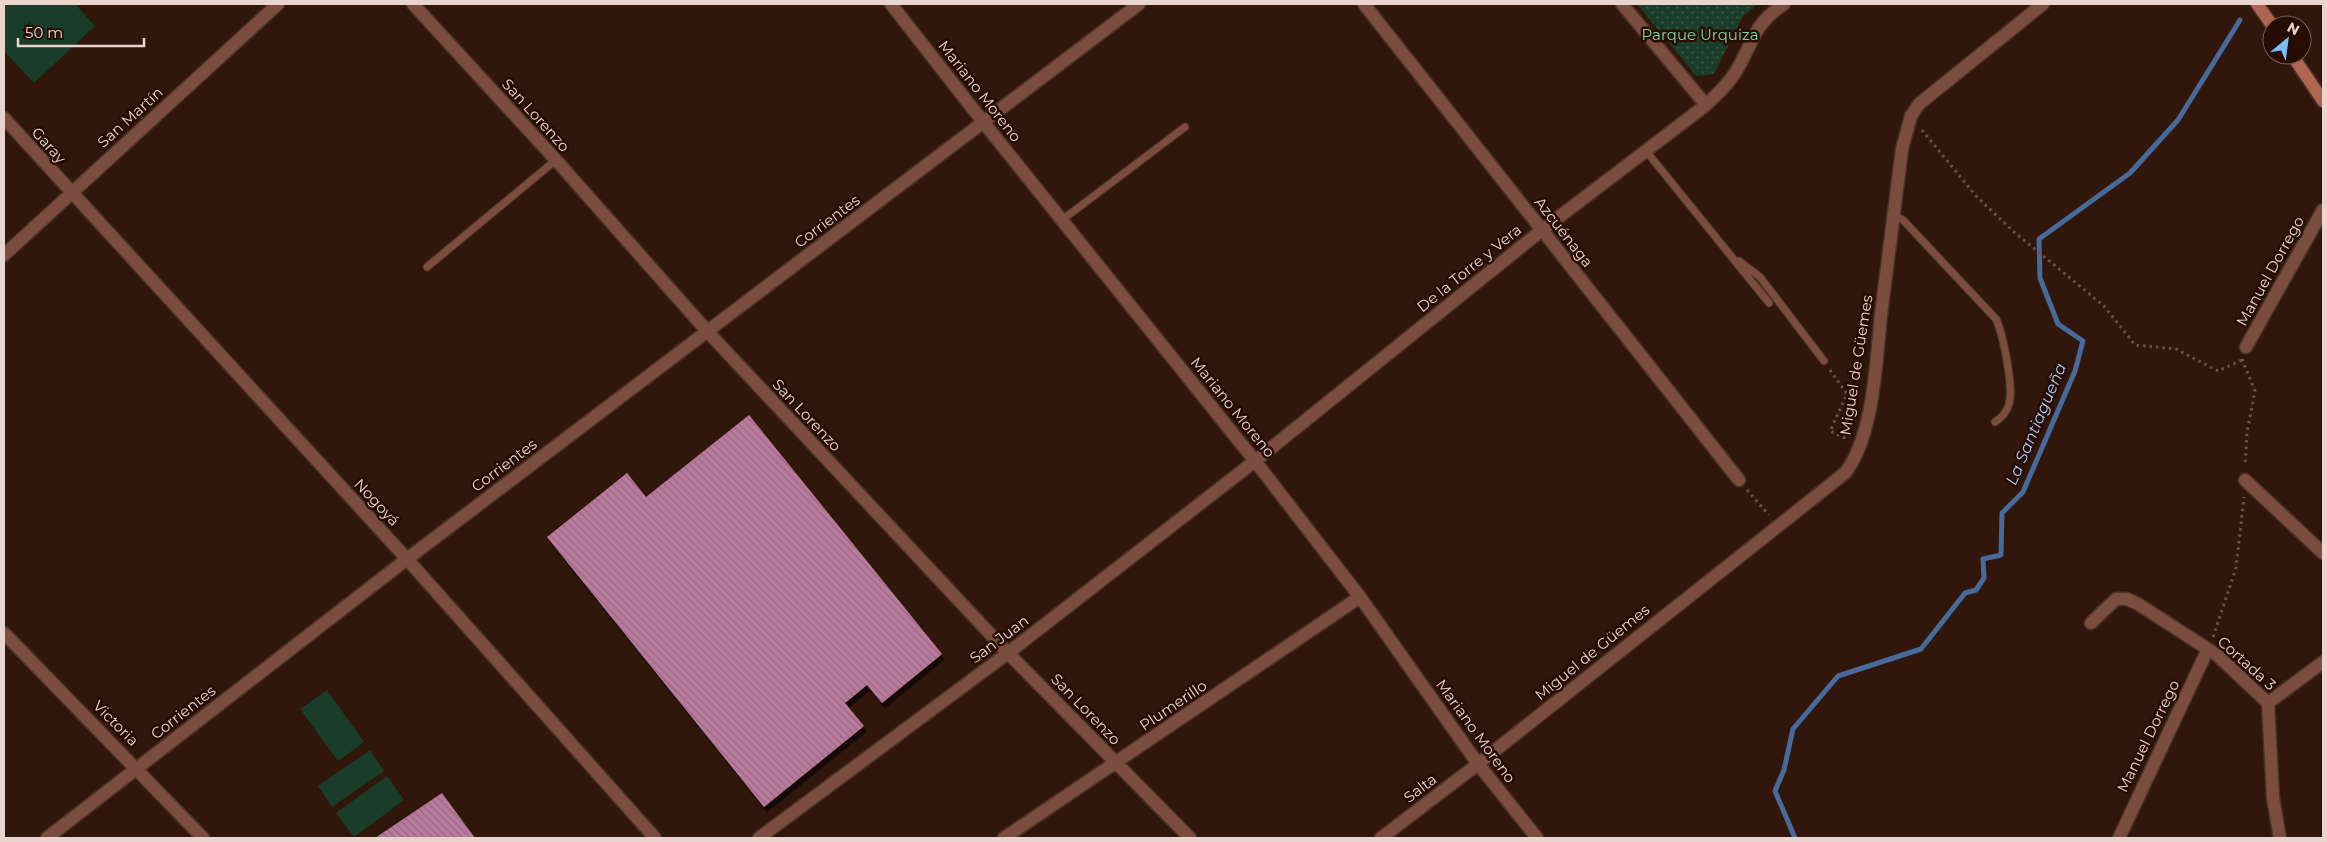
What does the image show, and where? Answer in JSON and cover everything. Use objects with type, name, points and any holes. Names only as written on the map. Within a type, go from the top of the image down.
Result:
[{"type":"main road","points":[[2258,4],[2265,15]]},
{"type":"main road","points":[[2299,65],[2323,101]]},
{"type":"street","name":"San Martín","points":[[4,254],[278,4]]},
{"type":"street","name":"San Lorenzo","points":[[413,4],[556,160],[707,331],[1008,653],[1190,838]]},
{"type":"street","name":"Mariano Moreno","points":[[891,4],[984,123],[1255,460],[1360,597],[1478,764],[1538,838]]},
{"type":"street","name":"Corrientes","points":[[47,838],[407,559],[1140,4]]},
{"type":"street","name":"Azcuénaga","points":[[1364,4],[1739,480]]},
{"type":"street","points":[[1622,4],[1706,105]]},
{"type":"street","name":"De la Torre y Vera","points":[[1255,460],[1542,230],[1706,105],[1728,84],[1764,18],[1784,4]]},
{"type":"street","name":"Miguel de Güemes","points":[[1478,764],[1845,473],[1854,462],[1860,446],[1870,401],[1902,149],[1911,116],[1931,93],[2043,4]]},
{"type":"street","name":"Garay","points":[[4,118],[70,193]]},
{"type":"street","name":"Nogoyá","points":[[70,193],[407,559],[654,838]]},
{"type":"street","name":"Manuel Dorrego","points":[[2246,348],[2323,210]]},
{"type":"street","name":"San Juan","points":[[759,838],[1008,653],[1255,460]]},
{"type":"street","points":[[2245,480],[2323,553]]},
{"type":"street","name":"Plumerillo","points":[[1004,838],[1116,764],[1360,597]]},
{"type":"street","name":"Cortada 3","points":[[2091,622],[2116,599],[2127,599],[2138,604],[2208,649],[2236,671],[2268,703],[2273,798],[2280,838]]},
{"type":"street","name":"Victoria","points":[[4,633],[203,838]]},
{"type":"street","name":"Manuel Dorrego","points":[[2119,838],[2208,649]]},
{"type":"street","points":[[2268,703],[2323,662]]},
{"type":"street","name":"Salta","points":[[1381,838],[1478,764]]},
{"type":"lane","points":[[1062,220],[1186,127]]},
{"type":"lane","points":[[1646,151],[1769,303]]},
{"type":"lane","points":[[428,268],[556,160]]},
{"type":"lane","points":[[1894,215],[1903,220],[1996,319],[2001,330],[2011,393],[2009,405],[2003,416],[1995,422]]},
{"type":"lane","points":[[1730,255],[1760,277],[1824,361]]},
{"type":"path","points":[[1911,116],[1976,196],[2014,232],[2104,306],[2135,345],[2176,349],[2218,371],[2242,360]]},
{"type":"path","points":[[2208,649],[2236,568],[2245,480],[2247,432],[2255,391],[2242,360],[2246,348]]},
{"type":"path","points":[[1824,361],[1847,394],[1830,431],[1860,446]]},
{"type":"path","points":[[1739,480],[1778,526]]},
{"type":"green space","points":[[4,4],[75,4],[95,26],[34,83],[4,51]]},
{"type":"green space","name":"Parque Urquiza","points":[[1637,4],[1758,4],[1743,16],[1714,74],[1696,76]]},
{"type":"green space","points":[[327,690],[364,742],[338,761],[300,709]]},
{"type":"green space","points":[[370,750],[384,771],[332,807],[318,786]]},
{"type":"green space","points":[[387,776],[404,800],[354,837],[336,813]]},
{"type":"building","points":[[749,415],[942,654],[882,703],[867,685],[845,703],[864,726],[764,807],[547,537],[627,473],[646,497]]},
{"type":"building","points":[[442,793],[475,838],[375,838]]},
{"type":"waterway","name":"La Santiagueña","points":[[1795,838],[1775,791],[1784,770],[1793,729],[1838,676],[1921,649],[1965,593],[1976,590],[1984,578],[1983,559],[2001,555],[2002,513],[2023,492],[2075,371],[2083,341],[2058,324],[2040,278],[2039,239],[2130,173],[2178,120],[2240,20]]}]
